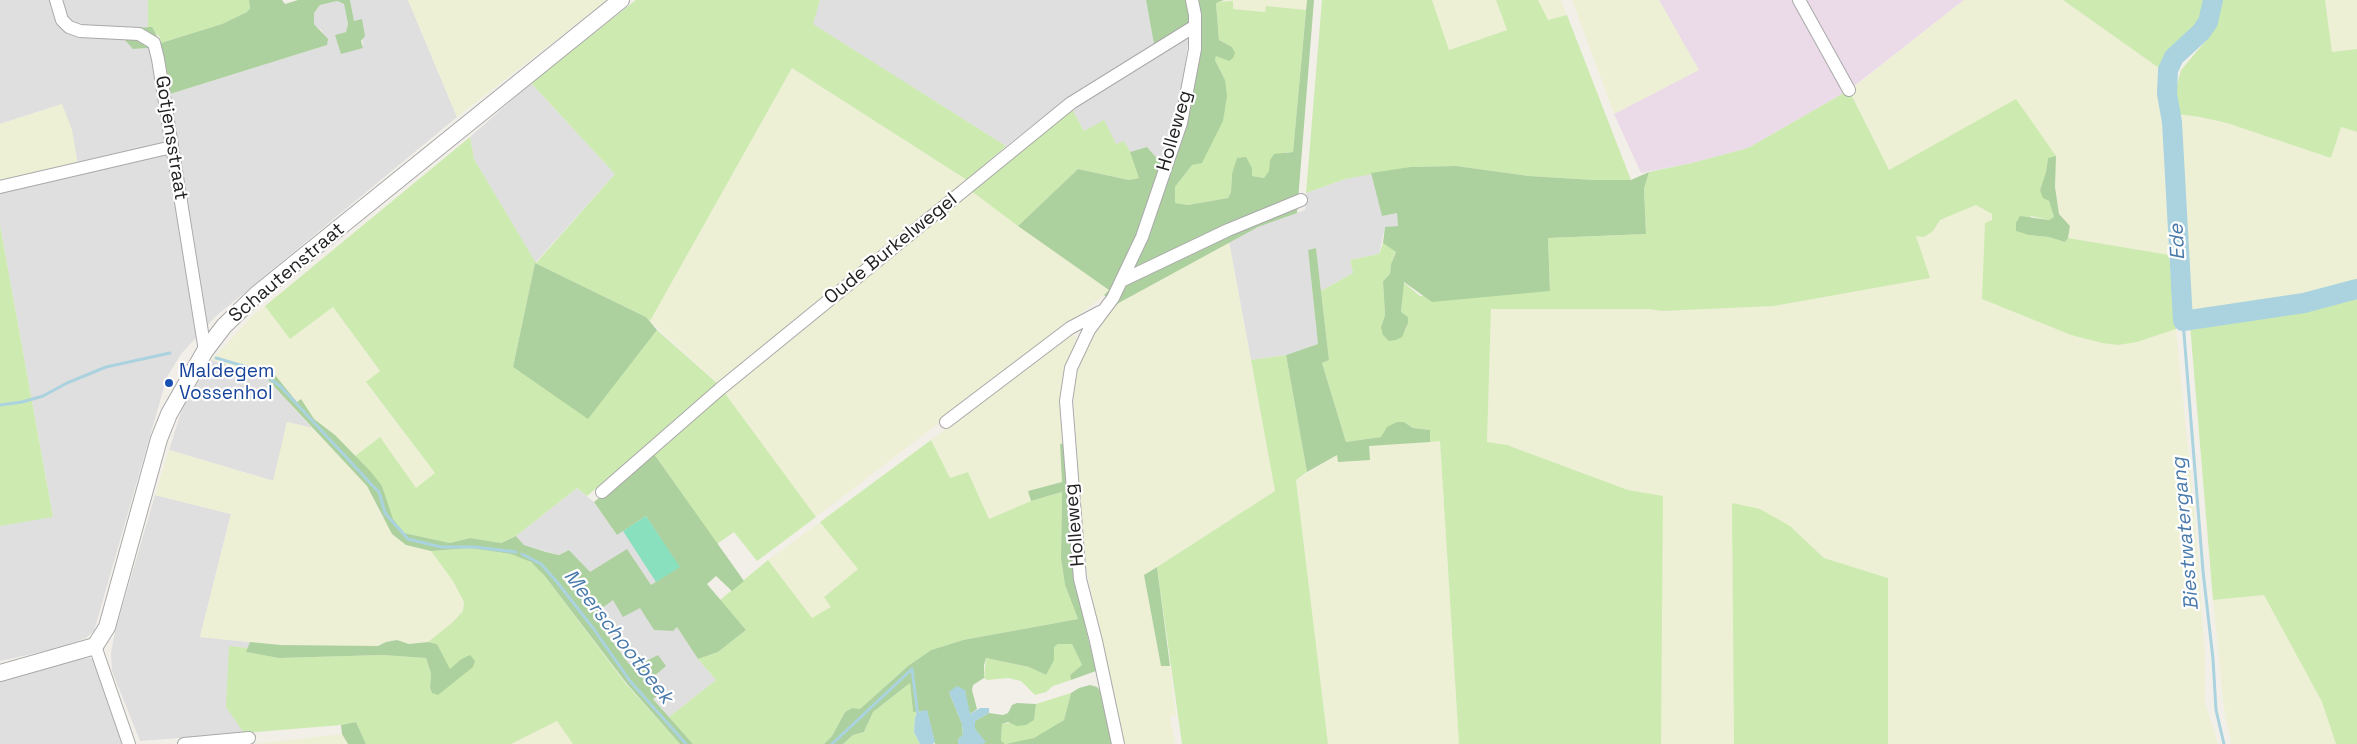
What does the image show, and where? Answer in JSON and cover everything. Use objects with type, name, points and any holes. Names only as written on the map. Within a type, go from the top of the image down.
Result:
[{"type":"street","name":"Gotjensstraat","points":[[56,0],[62,20],[69,27],[80,31],[139,34],[154,43],[205,351]]},
{"type":"street","name":"Schautenstraat","points":[[95,646],[107,627],[159,439],[179,392],[205,351],[224,326],[257,294],[621,0]]},
{"type":"street","name":"Holleweg","points":[[1118,744],[1096,641],[1080,579],[1066,402],[1071,368],[1089,330],[1113,298],[1142,237],[1181,123],[1195,49],[1195,15],[1192,0]]},
{"type":"street","points":[[1798,0],[1850,90]]},
{"type":"street","name":"Oude Burkelwegel","points":[[602,492],[720,389],[980,175],[1071,103],[1195,26]]},
{"type":"street","points":[[0,187],[172,147]]},
{"type":"street","points":[[1121,281],[1228,230],[1301,200]]},
{"type":"street","points":[[946,422],[1070,328],[1104,311]]},
{"type":"street","points":[[0,673],[95,646],[129,744]]},
{"type":"street","points":[[184,744],[248,738]]},
{"type":"shaded area","points":[[0,0],[148,0],[148,27],[128,28],[139,49],[148,48],[169,85],[170,94],[327,45],[322,31],[314,24],[314,13],[320,5],[337,1],[344,4],[348,24],[346,32],[336,35],[363,48],[362,20],[354,21],[350,0],[408,0],[457,117],[215,317],[181,354],[167,377],[94,631],[86,638],[59,648],[0,661],[0,526],[53,516],[0,225],[0,183],[62,104],[0,124]]},
{"type":"shaded area","points":[[820,0],[1146,0],[1154,44],[1067,98],[1006,146],[812,24]]},
{"type":"shaded area","points":[[1659,0],[1964,0],[1849,90],[1748,148],[1692,163],[1641,173],[1614,114],[1698,70]]},
{"type":"shaded area","points":[[1189,34],[1178,118],[1162,164],[1147,147],[1130,152],[1124,142],[1116,145],[1084,131],[1072,109]]},
{"type":"shaded area","points":[[531,83],[615,174],[535,263],[474,159],[470,137]]},
{"type":"shaded area","points":[[1371,173],[1382,215],[1397,213],[1398,227],[1385,227],[1379,254],[1350,260],[1353,273],[1321,291],[1316,248],[1308,250],[1318,344],[1286,355],[1251,360],[1229,242],[1258,227],[1305,210],[1306,193],[1345,179]]},
{"type":"shaded area","points":[[212,360],[258,374],[268,380],[312,428],[287,422],[274,481],[169,450],[183,406]]},
{"type":"shaded area","points":[[577,488],[594,502],[617,535],[646,516],[680,567],[651,585],[590,573],[569,550],[559,555],[524,545],[516,536]]},
{"type":"shaded area","points":[[155,495],[231,514],[200,637],[250,642],[248,648],[229,647],[244,733],[140,741],[112,671],[111,652],[115,632]]},
{"type":"shaded area","points":[[613,600],[640,608],[677,627],[698,659],[716,680],[669,717],[653,698],[652,678],[658,655],[636,666],[629,664],[593,615]]},
{"type":"shaded area","points":[[90,658],[95,661],[122,744],[0,744],[0,681],[68,661]]},
{"type":"green space","points":[[148,0],[249,0],[250,8],[247,12],[222,24],[161,43],[159,36],[148,27]]},
{"type":"green space","points":[[249,0],[282,0],[285,4],[298,0],[350,0],[354,21],[362,19],[365,36],[361,41],[363,48],[341,54],[335,35],[346,32],[348,24],[344,4],[337,1],[320,5],[314,13],[314,24],[328,39],[327,45],[170,94],[169,86],[158,87],[148,48],[133,49],[124,39],[128,28],[152,27],[161,43],[222,24],[247,12],[250,8]]},
{"type":"green space","points":[[408,0],[607,0],[457,117]]},
{"type":"green space","points":[[636,0],[820,0],[813,24],[1006,146],[967,180],[792,68],[650,321],[646,317],[535,263],[513,367],[588,418],[657,330],[719,385],[587,496],[577,488],[516,536],[500,543],[470,538],[450,543],[404,533],[392,519],[382,486],[355,456],[380,437],[416,488],[435,473],[366,382],[380,371],[333,307],[290,339],[265,306],[470,137],[474,159],[536,263],[615,174],[531,83]]},
{"type":"green space","points":[[1146,0],[1224,0],[1216,3],[1219,40],[1232,47],[1235,53],[1229,61],[1216,56],[1215,60],[1225,80],[1227,96],[1223,121],[1202,163],[1192,165],[1175,187],[1175,203],[1188,205],[1228,198],[1231,192],[1232,174],[1237,158],[1246,157],[1252,168],[1252,176],[1264,178],[1269,171],[1270,160],[1274,154],[1293,152],[1307,0],[1314,0],[1297,213],[1258,227],[1115,305],[1104,295],[1109,290],[1018,226],[1078,169],[1129,180],[1139,178],[1130,152],[1147,147],[1162,164],[1169,167],[1199,20],[1154,44]]},
{"type":"green space","points":[[1224,0],[1307,0],[1306,10],[1266,6],[1265,12],[1232,9]]},
{"type":"green space","points":[[1322,0],[1432,0],[1449,50],[1507,30],[1496,0],[1538,0],[1548,20],[1567,15],[1631,180],[1529,176],[1456,166],[1410,167],[1345,179],[1306,193]]},
{"type":"green space","points":[[1432,0],[1496,0],[1507,30],[1448,50]]},
{"type":"green space","points":[[1538,0],[1561,0],[1567,15],[1547,20]]},
{"type":"green space","points":[[1572,0],[1659,0],[1699,70],[1614,114]]},
{"type":"green space","points":[[1964,0],[2063,0],[2159,68],[2169,255],[2068,238],[2070,226],[2059,214],[2055,187],[1889,170],[1850,90]]},
{"type":"green space","points":[[2063,0],[2207,0],[2201,24],[2173,49],[2159,68]]},
{"type":"green space","points":[[2220,0],[2325,0],[2332,52],[2357,49],[2357,132],[2341,127],[2331,158],[2227,123],[2177,114],[2177,85],[2181,70],[2209,37]]},
{"type":"green space","points":[[2325,0],[2357,0],[2357,49],[2332,52]]},
{"type":"green space","points":[[1233,1],[1233,9],[1265,12],[1266,6],[1306,10],[1293,152],[1287,152],[1270,160],[1270,171],[1264,178],[1252,176],[1252,168],[1232,174],[1231,192],[1228,198],[1188,205],[1175,203],[1175,187],[1192,165],[1225,80],[1215,60],[1216,55],[1229,61],[1232,47],[1219,40],[1216,2]]},
{"type":"green space","points":[[792,68],[967,180],[719,385],[650,321]]},
{"type":"green space","points":[[1849,90],[1889,170],[2016,99],[2056,156],[2048,158],[2040,190],[2049,201],[2054,217],[2049,220],[2031,216],[2029,235],[2049,237],[2065,242],[2068,238],[2169,255],[2176,329],[2137,342],[2118,345],[2102,343],[2071,335],[1982,299],[1985,223],[1992,220],[1992,214],[1976,205],[1940,220],[1933,231],[1924,237],[1916,236],[1930,278],[1774,306],[1662,311],[1649,309],[1491,309],[1487,442],[1507,445],[1628,490],[1663,496],[1661,744],[1459,744],[1440,441],[1430,442],[1429,430],[1413,428],[1404,422],[1397,422],[1384,432],[1382,437],[1346,442],[1322,363],[1329,360],[1321,291],[1353,273],[1350,260],[1379,254],[1383,243],[1396,251],[1391,264],[1390,274],[1383,281],[1385,315],[1381,327],[1406,330],[1408,317],[1401,313],[1403,282],[1420,296],[1550,291],[1548,238],[1646,234],[1644,189],[1649,172],[1748,148]]},
{"type":"green space","points":[[62,104],[72,130],[78,165],[0,183],[0,124]]},
{"type":"green space","points":[[1072,109],[1084,131],[1104,120],[1116,144],[1124,141],[1130,151],[1140,178],[1129,180],[1078,169],[1018,226],[970,190]]},
{"type":"green space","points":[[2177,114],[2227,123],[2331,158],[2341,127],[2357,132],[2357,284],[2259,307],[2189,317]]},
{"type":"green space","points":[[2056,156],[2055,187],[2059,214],[2070,226],[2068,238],[2065,242],[2016,231],[2016,223],[2020,216],[2049,220],[2054,217],[2049,201],[2043,198],[2040,190],[2048,158]]},
{"type":"green space","points":[[1456,166],[1529,176],[1594,180],[1631,180],[1649,172],[1644,189],[1646,234],[1548,238],[1550,291],[1432,302],[1404,282],[1401,312],[1408,317],[1408,323],[1402,337],[1389,341],[1383,335],[1381,327],[1385,315],[1383,281],[1390,274],[1391,264],[1396,252],[1383,243],[1385,227],[1398,226],[1397,213],[1382,216],[1371,173],[1410,167]]},
{"type":"green space","points":[[970,190],[1110,290],[1061,330],[816,517],[724,392]]},
{"type":"green space","points":[[1976,205],[1992,214],[1982,299],[2071,335],[2102,343],[2137,342],[2176,329],[2194,507],[2205,653],[2205,702],[2218,744],[1888,744],[1888,578],[1824,558],[1790,526],[1733,503],[1734,744],[1661,744],[1662,496],[1628,490],[1507,445],[1487,442],[1491,309],[1649,309],[1662,311],[1774,306],[1929,278],[1916,236],[1933,231],[1940,220]]},
{"type":"green space","points":[[0,225],[53,517],[0,526]]},
{"type":"green space","points":[[1229,242],[1275,491],[1144,575],[1161,666],[1170,666],[1176,716],[1170,716],[1175,744],[1124,744],[1088,579],[1082,531],[1073,391],[1079,364],[1095,328],[1115,305]]},
{"type":"green space","points":[[1316,248],[1329,360],[1322,363],[1346,442],[1381,437],[1387,427],[1397,422],[1404,422],[1413,428],[1430,430],[1430,442],[1369,446],[1370,460],[1338,462],[1337,455],[1307,472],[1286,355],[1318,344],[1308,250]]},
{"type":"green space","points":[[535,263],[646,317],[657,330],[588,419],[513,367]]},
{"type":"green space","points":[[2357,295],[2357,744],[2336,744],[2322,702],[2264,595],[2213,600],[2190,325],[2306,308]]},
{"type":"green space","points":[[265,306],[290,339],[333,307],[380,372],[366,383],[435,473],[416,489],[380,437],[355,456],[335,435],[314,419],[301,399],[298,402],[275,375],[268,380],[258,374],[212,360],[255,313]]},
{"type":"green space","points":[[1071,332],[1077,339],[1070,358],[1066,443],[1060,444],[1062,482],[1028,491],[1031,501],[989,519],[968,472],[950,478],[931,440]]},
{"type":"green space","points":[[1286,355],[1307,472],[1296,480],[1328,744],[1182,744],[1157,567],[1275,491],[1251,360]]},
{"type":"green space","points":[[275,375],[297,402],[301,399],[314,419],[335,435],[371,472],[382,486],[393,519],[404,533],[450,543],[470,538],[501,543],[516,536],[524,545],[546,552],[559,555],[569,550],[590,572],[627,549],[651,585],[679,567],[646,516],[617,535],[594,502],[654,454],[744,581],[732,591],[716,576],[707,584],[746,630],[718,652],[698,659],[677,627],[673,631],[654,630],[640,608],[623,617],[613,600],[593,615],[629,664],[636,666],[658,655],[666,666],[652,678],[662,692],[653,699],[693,744],[680,744],[627,684],[544,575],[531,562],[511,554],[470,548],[431,551],[406,545],[392,534],[367,486],[268,380]]},
{"type":"green space","points":[[724,392],[816,517],[757,561],[734,532],[717,544],[654,454]]},
{"type":"green space","points":[[287,422],[312,428],[367,486],[382,517],[406,545],[431,551],[453,581],[464,602],[463,611],[453,622],[428,642],[408,644],[397,640],[378,646],[281,645],[200,637],[231,514],[155,495],[169,450],[273,481]]},
{"type":"green space","points":[[931,440],[950,478],[968,472],[989,519],[1031,501],[1062,492],[1061,559],[1065,585],[1078,619],[963,640],[931,650],[908,666],[860,709],[852,708],[845,712],[832,736],[824,744],[693,744],[669,717],[716,680],[698,659],[718,652],[746,630],[720,600],[768,560],[812,618],[831,607],[824,597],[858,569],[820,522]]},
{"type":"green space","points":[[1440,440],[1459,744],[1328,744],[1296,480],[1337,455],[1338,462],[1369,446]]},
{"type":"green space","points":[[1066,443],[1084,621],[1096,671],[1071,680],[1070,675],[1082,665],[1072,644],[1058,644],[1054,647],[1054,660],[1046,675],[1029,667],[986,658],[984,678],[973,685],[972,690],[977,709],[970,714],[968,711],[965,690],[949,692],[962,724],[963,735],[959,738],[958,744],[935,744],[927,711],[913,712],[910,683],[873,712],[864,732],[853,735],[843,744],[824,744],[832,736],[845,712],[852,708],[860,709],[908,666],[931,650],[963,640],[1078,619],[1065,585],[1061,559],[1062,492],[1031,501],[1028,491],[1062,482],[1060,444]]},
{"type":"green space","points":[[1732,503],[1760,509],[1790,526],[1824,558],[1888,578],[1888,744],[1734,744]]},
{"type":"green space","points":[[646,516],[680,567],[656,582],[623,531]]},
{"type":"green space","points":[[820,522],[858,569],[824,596],[832,607],[812,619],[768,560]]},
{"type":"green space","points":[[470,548],[511,554],[525,559],[538,567],[626,684],[680,744],[573,744],[557,721],[511,744],[366,744],[356,722],[341,725],[244,733],[226,707],[229,646],[248,648],[247,652],[279,658],[382,655],[426,658],[431,673],[430,688],[432,693],[460,660],[450,670],[437,644],[428,642],[453,622],[463,611],[464,602],[453,581],[431,551]]},
{"type":"green space","points":[[1157,567],[1170,666],[1161,666],[1144,575]]},
{"type":"green space","points":[[2264,595],[2322,702],[2336,744],[2231,744],[2223,702],[2213,600]]},
{"type":"green space","points":[[397,640],[409,644],[428,642],[437,644],[450,669],[460,660],[470,655],[475,661],[473,667],[438,695],[432,693],[430,688],[431,673],[426,658],[382,655],[279,658],[246,652],[250,642],[281,645],[378,646]]},
{"type":"green space","points":[[1058,644],[1072,644],[1082,665],[1070,675],[1071,680],[1053,686],[1046,692],[1035,695],[1021,681],[1008,678],[987,680],[984,678],[986,658],[1029,667],[1046,675],[1054,653],[1054,647]]},
{"type":"green space","points":[[910,683],[913,712],[921,711],[915,717],[914,732],[920,744],[843,744],[853,735],[864,732],[873,712]]},
{"type":"green space","points":[[1090,685],[1097,687],[1101,692],[1113,744],[1006,744],[1034,738],[1064,720],[1071,693],[1079,688]]},
{"type":"green space","points":[[1071,693],[1064,720],[1050,730],[1018,743],[1005,744],[1001,742],[1002,724],[1034,720],[1036,704]]},
{"type":"green space","points":[[1017,703],[1036,704],[1034,720],[1026,725],[1017,726],[1008,722],[1002,724],[1001,741],[1005,744],[983,744],[985,742],[975,729],[975,721],[989,713],[1003,715],[1008,713],[1012,705]]},
{"type":"green space","points":[[557,721],[573,744],[511,744]]},
{"type":"green space","points":[[356,722],[366,744],[348,744],[342,734],[341,725]]},
{"type":"green space","points":[[342,734],[348,744],[253,744]]},
{"type":"water","points":[[957,686],[965,690],[970,714],[980,708],[989,708],[989,713],[975,721],[975,729],[986,742],[983,744],[958,744],[959,738],[963,735],[962,724],[949,692]]},
{"type":"water","points":[[927,710],[935,742],[933,744],[920,744],[914,732],[915,717],[921,711]]},
{"type":"waterway","name":"Ede","points":[[2213,0],[2208,22],[2201,32],[2174,57],[2168,70],[2167,94],[2172,122],[2183,321],[2304,303],[2357,289]]},
{"type":"waterway","name":"Biestwatergang","points":[[2183,321],[2216,710],[2224,744]]},
{"type":"waterway","name":"Meerschootbeek","points":[[0,405],[22,402],[43,396],[67,383],[106,367],[170,353]]},
{"type":"waterway","name":"Meerschootbeek","points":[[216,358],[247,367],[266,376],[280,386],[379,492],[385,513],[408,539],[441,547],[475,547],[516,552]]},
{"type":"waterway","name":"Meerschootbeek","points":[[522,554],[541,564],[557,582],[593,628],[630,681],[686,744]]},
{"type":"waterway","name":"Meerschootbeek","points":[[832,744],[912,669],[918,716]]},
{"type":"place","name":"Maldegem Vossenhol","points":[[169,383]]}]
